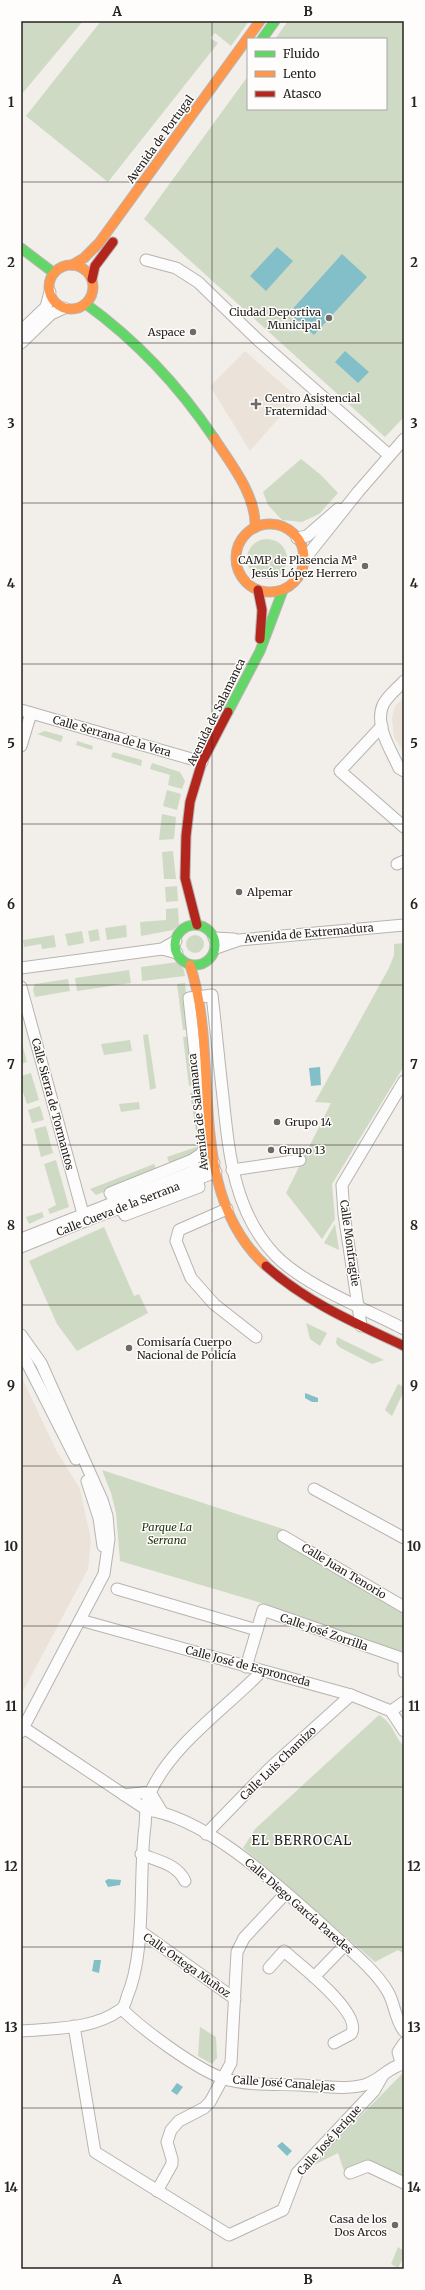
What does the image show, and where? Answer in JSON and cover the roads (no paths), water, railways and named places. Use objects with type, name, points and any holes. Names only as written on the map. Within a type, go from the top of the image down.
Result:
[{"type":"main road","name":"Avenida de Portugal","points":[[248,38],[260,21]]},
{"type":"main road","points":[[263,38],[275,21]]},
{"type":"main road","name":"Avenida de Portugal","points":[[72,265],[84,258],[99,243],[247,39]]},
{"type":"main road","points":[[92,279],[85,270],[72,265],[66,266],[54,273],[49,285],[50,292],[56,303],[64,308],[74,309],[88,300],[93,290],[92,279],[95,266],[117,236]]},
{"type":"main road","points":[[21,248],[54,273]]},
{"type":"main road","points":[[88,300],[156,365],[216,439],[244,488],[257,518],[255,528]]},
{"type":"main road","points":[[244,488],[272,525]]},
{"type":"main road","points":[[272,525],[290,531],[297,538],[301,545],[303,561],[297,578],[283,590],[270,592],[258,590],[243,579],[236,562],[236,552],[240,542],[246,534],[255,528],[272,525]]},
{"type":"main road","name":"Avenida de Salamanca","points":[[258,590],[262,610],[260,651]]},
{"type":"main road","name":"Avenida de Salamanca","points":[[198,925],[185,878],[187,817],[202,762],[260,651],[283,590]]},
{"type":"main road","points":[[185,878],[186,927]]},
{"type":"main road","points":[[198,925],[208,929],[215,943],[211,958],[202,964],[190,965],[184,962],[177,953],[176,941],[181,931],[186,927],[198,925]]},
{"type":"main road","name":"Avenida de Salamanca","points":[[202,964],[199,996],[215,1167],[227,1209],[240,1237],[256,1258],[277,1278],[301,1296],[404,1346]]},
{"type":"main road","name":"Avenida de Salamanca","points":[[190,965],[199,996]]},
{"type":"street","points":[[146,260],[176,268],[198,282],[258,340],[389,455]]},
{"type":"street","points":[[21,331],[46,307],[50,292]]},
{"type":"street","points":[[21,342],[51,314],[64,308]]},
{"type":"street","points":[[303,561],[358,492],[404,439]]},
{"type":"street","points":[[297,538],[307,536],[358,492]]},
{"type":"street","points":[[404,681],[383,705],[382,726],[383,734],[400,768],[404,771]]},
{"type":"street","points":[[21,746],[26,711]]},
{"type":"street","name":"Calle Serrana de la Vera","points":[[26,711],[202,762]]},
{"type":"street","points":[[382,726],[340,771],[404,827]]},
{"type":"street","name":"Avenida de Extremadura","points":[[215,943],[404,925]]},
{"type":"street","points":[[21,968],[162,948],[176,941]]},
{"type":"street","points":[[162,948],[177,953]]},
{"type":"street","name":"Calle Sierra de Tormantos","points":[[21,987],[84,1217]]},
{"type":"street","points":[[215,1167],[194,1169],[110,1193],[124,1215],[199,1187],[194,1169],[205,1147],[189,998],[212,995],[232,1170],[238,1195],[258,1233],[276,1256],[305,1277],[404,1329]]},
{"type":"street","name":"Calle Monfragüe","points":[[361,1326],[344,1214],[342,1185],[404,1081]]},
{"type":"street","points":[[232,1170],[300,1160]]},
{"type":"street","name":"Calle Cueva de la Serrana","points":[[21,1247],[84,1217],[118,1205]]},
{"type":"street","points":[[227,1209],[179,1230],[176,1242],[191,1278],[214,1304],[256,1338]]},
{"type":"street","points":[[21,1239],[84,1217]]},
{"type":"street","points":[[21,1334],[41,1363],[102,1500],[107,1516],[110,1539],[104,1574],[22,1726]]},
{"type":"street","points":[[21,1351],[89,1487],[99,1518],[103,1542],[102,1558],[97,1576],[22,1726]]},
{"type":"street","points":[[314,1489],[404,1538]]},
{"type":"street","name":"Calle Juan Tenorio","points":[[283,1536],[404,1607]]},
{"type":"street","points":[[117,1589],[257,1630]]},
{"type":"street","name":"Calle José Zorrilla","points":[[246,1667],[263,1610],[404,1659]]},
{"type":"street","name":"Calle José de Espronceda","points":[[80,1620],[262,1672],[321,1686],[351,1695],[391,1711]]},
{"type":"street","points":[[404,1664],[404,1672]]},
{"type":"street","points":[[21,2032],[100,2022],[122,2009],[131,1988],[140,1931],[141,1854],[150,1792],[164,1767],[187,1742],[262,1672]]},
{"type":"street","name":"Calle Luis Chamizo","points":[[206,1834],[271,1767],[351,1695]]},
{"type":"street","points":[[404,1702],[391,1711],[404,1731]]},
{"type":"street","points":[[22,1726],[147,1810],[162,1812]]},
{"type":"street","points":[[124,1795],[150,1792]]},
{"type":"street","points":[[150,1792],[162,1812]]},
{"type":"street","name":"Calle Diego García Paredes","points":[[162,1812],[206,1834],[237,1853],[286,1893],[344,1945],[388,1992],[404,2031]]},
{"type":"street","points":[[141,1854],[172,1866],[181,1873],[185,1881]]},
{"type":"street","points":[[74,2026],[95,2152],[157,2191],[172,2164],[172,2159],[166,2142],[171,2130],[179,2121],[204,2108],[210,2102],[231,2063],[237,1952],[244,1938],[286,1893]]},
{"type":"street","name":"Calle Ortega Muñoz","points":[[140,1931],[235,1999]]},
{"type":"street","points":[[314,1977],[344,1945]]},
{"type":"street","points":[[269,1968],[284,1952],[333,1995],[352,2018],[352,2033],[334,2043]]},
{"type":"street","name":"Calle José Canalejas","points":[[122,2009],[132,2019],[199,2067],[223,2078],[244,2082],[354,2087],[372,2082],[387,2072]]},
{"type":"street","points":[[387,2072],[402,2060],[399,2048],[404,2043]]},
{"type":"street","name":"Calle José Jerique","points":[[157,2191],[229,2235],[283,2210],[297,2173],[362,2104],[387,2072]]},
{"type":"street","points":[[354,2087],[363,2092],[362,2104]]},
{"type":"street","points":[[350,2173],[368,2166],[404,2183]]},
{"type":"water","points":[[277,247],[293,261],[266,291],[250,276]]},
{"type":"water","points":[[342,254],[367,277],[314,335],[289,313]]},
{"type":"water","points":[[345,351],[369,372],[358,383],[335,362]]},
{"type":"water","points":[[320,1067],[321,1085],[311,1086],[309,1068]]},
{"type":"water","points":[[305,1393],[318,1398],[318,1402],[312,1402],[305,1398]]},
{"type":"water","points":[[108,1879],[121,1880],[120,1885],[108,1887],[105,1881]]},
{"type":"water","points":[[94,1960],[101,1960],[99,1973],[92,1971]]},
{"type":"water","points":[[177,2083],[183,2087],[177,2095],[171,2091]]},
{"type":"water","points":[[282,2142],[292,2151],[287,2156],[277,2146]]},
{"type":"place","name":"Ciudad Deportiva Municipal","points":[[329,318]]},
{"type":"place","name":"Aspace","points":[[193,332]]},
{"type":"place","name":"Centro Asistencial Fraternidad","points":[[256,404]]},
{"type":"place","name":"CAMP de Plasencia Mª Jesús López Herrero","points":[[365,566]]},
{"type":"place","name":"Alpemar","points":[[239,892]]},
{"type":"place","name":"Grupo 14","points":[[277,1122]]},
{"type":"place","name":"Grupo 13","points":[[271,1150]]},
{"type":"place","name":"Comisaría Cuerpo Nacional de Policía","points":[[129,1348]]},
{"type":"place","name":"Casa de los Dos Arcos","points":[[395,2225]]},
{"type":"district","name":"EL BERROCAL","points":[[302,1840]]},
{"type":"park label","name":"Parque La Serrana","points":[[167,1533]]}]
